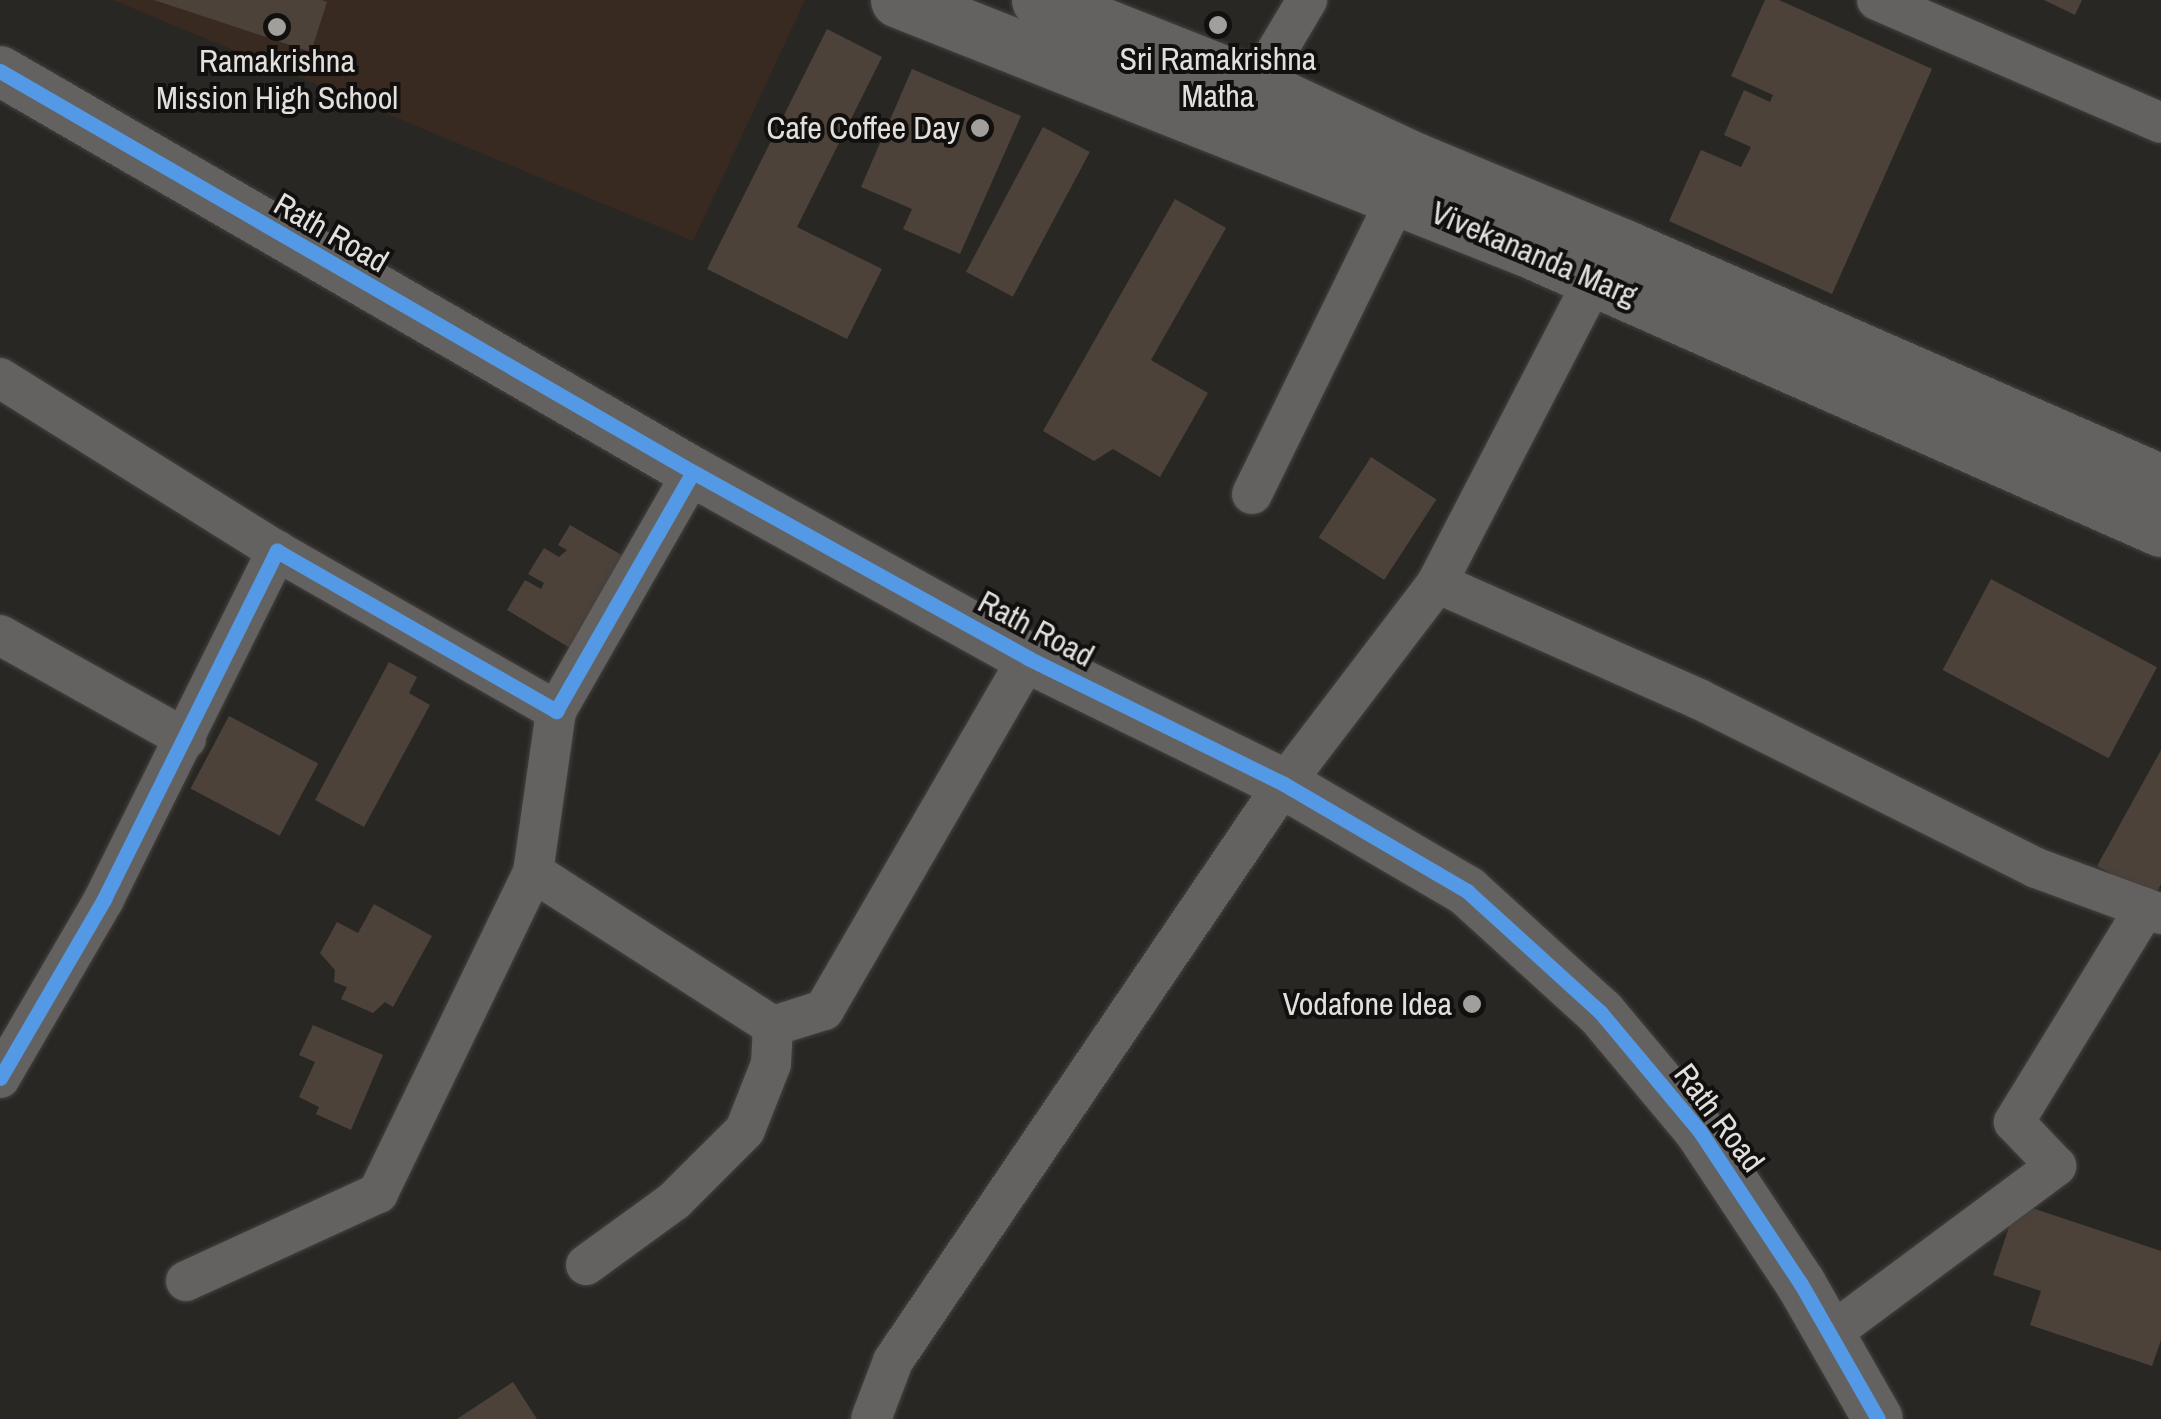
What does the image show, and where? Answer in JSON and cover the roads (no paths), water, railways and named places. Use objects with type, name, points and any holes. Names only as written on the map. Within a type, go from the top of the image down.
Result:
[{"type":"main road","name":"Vivekananda Marg","points":[[898,0],[1596,278],[1938,408],[2161,482]]},
{"type":"main road","name":"Vivekananda Marg","points":[[1039,0],[1256,86],[1415,160],[1938,408],[2161,530]]},
{"type":"street","points":[[1256,86],[1307,0]]},
{"type":"street","points":[[1877,0],[2161,122]]},
{"type":"street","name":"Rath Road","points":[[0,71],[693,472],[1028,658],[1284,784],[1467,890],[1601,1013],[1699,1130],[1830,1334],[1878,1419]]},
{"type":"street","points":[[1252,494],[1396,198]]},
{"type":"street","points":[[870,1419],[894,1362],[1284,784],[1437,584],[1596,278]]},
{"type":"street","points":[[0,378],[277,551],[556,711]]},
{"type":"street","points":[[186,1280],[378,1192],[534,872],[556,711],[693,472]]},
{"type":"street","points":[[0,1078],[104,899],[277,551]]},
{"type":"street","points":[[1437,584],[1699,698],[2036,868],[2153,911],[2014,1122],[2056,1166],[1830,1334]]},
{"type":"street","points":[[0,634],[186,739]]},
{"type":"street","points":[[772,1026],[824,1010],[1028,658]]},
{"type":"street","points":[[534,872],[772,1026]]},
{"type":"street","points":[[586,1265],[674,1202],[745,1130],[771,1064],[772,1026]]},
{"type":"place","name":"Sri Ramakrishna Matha","points":[[1218,25]]},
{"type":"place","name":"Ramakrishna Mission High School","points":[[277,27]]},
{"type":"place","name":"Cafe Coffee Day","points":[[980,128]]},
{"type":"place","name":"Vodafone Idea","points":[[1472,1004]]}]
